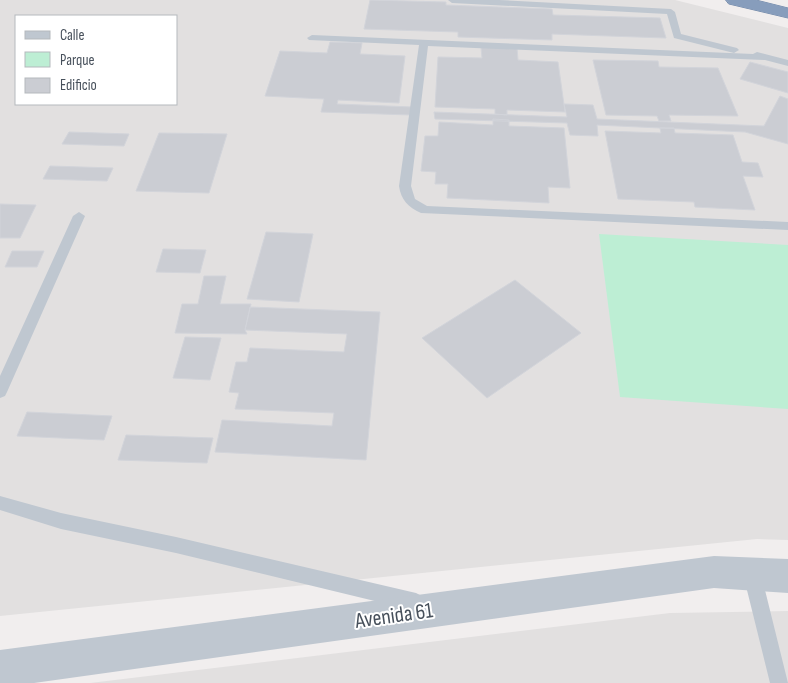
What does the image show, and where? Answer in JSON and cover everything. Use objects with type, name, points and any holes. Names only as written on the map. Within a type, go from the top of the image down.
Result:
[{"type":"highway","points":[[735,0],[788,13]]},
{"type":"highway","points":[[781,0],[788,2]]},
{"type":"street","name":"Avenida 61","points":[[0,669],[714,572],[788,576]]},
{"type":"lane","points":[[452,0],[671,12],[677,36],[788,63]]},
{"type":"lane","points":[[312,38],[765,57]]},
{"type":"lane","points":[[424,42],[405,186],[406,197],[412,204],[425,210],[788,226]]},
{"type":"lane","points":[[0,392],[79,216]]},
{"type":"lane","points":[[0,503],[61,521],[176,545],[446,609]]},
{"type":"lane","points":[[752,574],[779,683]]},
{"type":"shaded area","points":[[0,0],[675,0],[788,28],[788,540],[757,539],[0,616]]},
{"type":"shaded area","points":[[788,611],[788,683],[90,683],[670,613]]},
{"type":"green space","points":[[599,234],[788,245],[788,409],[620,397]]},
{"type":"building","points":[[370,0],[446,2],[446,5],[552,9],[553,15],[660,18],[666,38],[552,34],[552,40],[458,37],[458,32],[364,29]]},
{"type":"building","points":[[330,42],[362,43],[360,54],[405,56],[399,103],[338,100],[337,104],[412,107],[411,115],[321,112],[324,99],[265,96],[280,51],[327,53]]},
{"type":"building","points":[[481,47],[517,48],[518,60],[558,62],[565,112],[507,110],[507,115],[495,114],[495,109],[435,107],[438,57],[482,58]]},
{"type":"building","points":[[593,60],[658,61],[659,67],[718,68],[738,116],[669,115],[671,121],[659,121],[657,116],[606,115]]},
{"type":"building","points":[[750,62],[788,72],[788,93],[740,79]]},
{"type":"building","points":[[780,96],[788,99],[788,144],[745,132],[597,125],[598,136],[570,135],[567,123],[435,119],[434,112],[567,117],[564,104],[593,105],[597,119],[764,126]]},
{"type":"building","points":[[493,119],[509,120],[509,126],[564,128],[570,188],[548,187],[549,203],[447,198],[448,184],[435,184],[436,172],[421,171],[425,136],[438,136],[439,122],[493,125]]},
{"type":"building","points":[[660,128],[674,128],[675,133],[733,135],[742,162],[758,163],[763,177],[743,176],[755,210],[695,207],[694,202],[618,199],[605,131],[661,133]]},
{"type":"building","points":[[69,132],[129,134],[124,146],[62,144]]},
{"type":"building","points":[[159,133],[227,134],[209,193],[136,191]]},
{"type":"building","points":[[50,166],[113,168],[107,181],[43,179]]},
{"type":"building","points":[[0,204],[36,205],[20,238],[0,238]]},
{"type":"building","points":[[266,232],[313,234],[299,302],[247,299]]},
{"type":"building","points":[[163,249],[206,250],[200,273],[156,272]]},
{"type":"building","points":[[12,251],[44,251],[37,267],[5,267]]},
{"type":"building","points":[[204,276],[226,276],[220,304],[251,304],[245,330],[247,334],[175,333],[182,304],[198,304]]},
{"type":"building","points":[[515,280],[581,333],[487,398],[422,338]]},
{"type":"building","points":[[250,307],[380,312],[366,460],[215,452],[222,420],[332,426],[334,413],[235,409],[239,393],[229,392],[236,362],[247,362],[250,348],[344,352],[347,334],[245,330]]},
{"type":"building","points":[[185,337],[221,338],[210,380],[173,378]]},
{"type":"building","points":[[27,412],[112,416],[104,440],[17,436]]},
{"type":"building","points":[[126,435],[213,438],[207,463],[118,460]]}]
